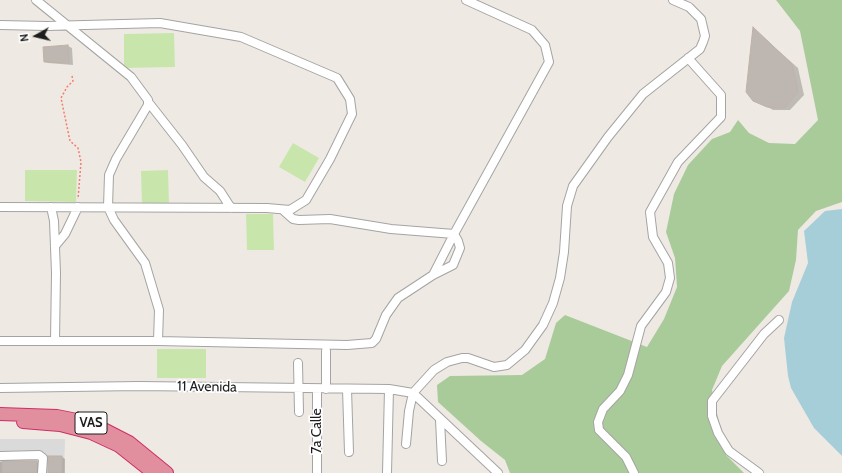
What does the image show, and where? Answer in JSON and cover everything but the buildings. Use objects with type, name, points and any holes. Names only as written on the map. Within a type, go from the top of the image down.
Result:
[{"type":"highway","name":"VAS","points":[[0,414],[57,416],[92,423],[129,442],[167,473]]},
{"type":"highway","name":"VAS","points":[[0,422],[60,425],[91,433],[119,446],[153,473]]},
{"type":"street","points":[[36,0],[131,77],[149,103],[182,144],[204,177],[220,191],[231,208]]},
{"type":"street","points":[[433,275],[549,62],[545,45],[532,30],[466,0]]},
{"type":"street","points":[[406,444],[409,411],[413,393],[434,370],[448,362],[468,358],[488,366],[501,367],[512,362],[525,350],[543,325],[556,292],[564,252],[567,206],[573,186],[603,143],[640,98],[700,49],[704,42],[706,36],[704,25],[696,12],[673,0]]},
{"type":"street","points":[[0,25],[67,26],[160,23],[241,37],[337,78],[350,99],[352,114],[330,159],[306,200],[290,210],[284,211],[268,208],[0,207]]},
{"type":"street","points":[[634,473],[626,457],[599,430],[598,422],[603,409],[620,391],[628,375],[641,326],[666,292],[670,278],[668,263],[653,237],[650,212],[678,162],[721,117],[721,95],[688,58]]},
{"type":"street","points":[[149,103],[116,159],[110,176],[108,207],[114,220],[145,263],[159,310],[158,341]]},
{"type":"street","points":[[51,207],[55,246],[55,341]]},
{"type":"street","points":[[55,246],[65,234],[78,207]]},
{"type":"street","points":[[284,211],[293,219],[299,220],[330,219],[391,229],[454,234]]},
{"type":"street","points":[[0,341],[372,343],[376,339],[386,315],[398,298],[433,275],[453,265],[460,248],[454,234]]},
{"type":"street","points":[[759,473],[729,451],[718,434],[712,416],[712,401],[764,334],[779,320]]},
{"type":"street","points":[[326,351],[326,389]]},
{"type":"street","points":[[298,363],[300,412]]},
{"type":"street","name":"11 Avenida","points":[[0,388],[139,386],[389,389],[413,393]]},
{"type":"street","name":"7a Calle","points":[[317,389],[317,473]]},
{"type":"street","points":[[347,389],[348,452]]},
{"type":"street","points":[[387,473],[389,389]]},
{"type":"street","points":[[413,393],[498,473]]},
{"type":"street","points":[[440,420],[442,461]]},
{"type":"street","points":[[0,456],[39,455],[43,458],[42,473]]},
{"type":"path","points":[[72,76],[73,81],[67,87],[61,98],[70,141],[78,148],[81,162],[78,207]]},
{"type":"shaded area","points":[[0,439],[65,439],[64,473],[0,473]]},
{"type":"green space","points":[[776,0],[842,0],[842,202],[816,211],[798,230],[796,260],[789,291],[722,366],[712,390],[726,455],[744,473],[510,473],[505,460],[481,441],[438,402],[437,385],[450,376],[522,375],[545,359],[556,323],[565,315],[647,347],[664,319],[677,287],[675,258],[666,232],[674,194],[688,165],[712,139],[730,132],[738,120],[749,133],[769,143],[795,144],[818,120],[800,31]]},
{"type":"green space","points":[[174,33],[175,67],[124,68],[124,34]]},
{"type":"green space","points":[[293,143],[319,158],[305,182],[279,167]]},
{"type":"green space","points":[[25,170],[77,170],[76,202],[25,201]]},
{"type":"green space","points":[[168,170],[169,204],[142,205],[141,171]]},
{"type":"green space","points":[[246,214],[273,214],[274,250],[247,250]]},
{"type":"green space","points":[[157,349],[206,349],[206,378],[157,378]]},
{"type":"water","points":[[842,209],[842,456],[814,428],[791,388],[788,376],[784,338],[792,302],[808,263],[804,231],[825,211]]}]
